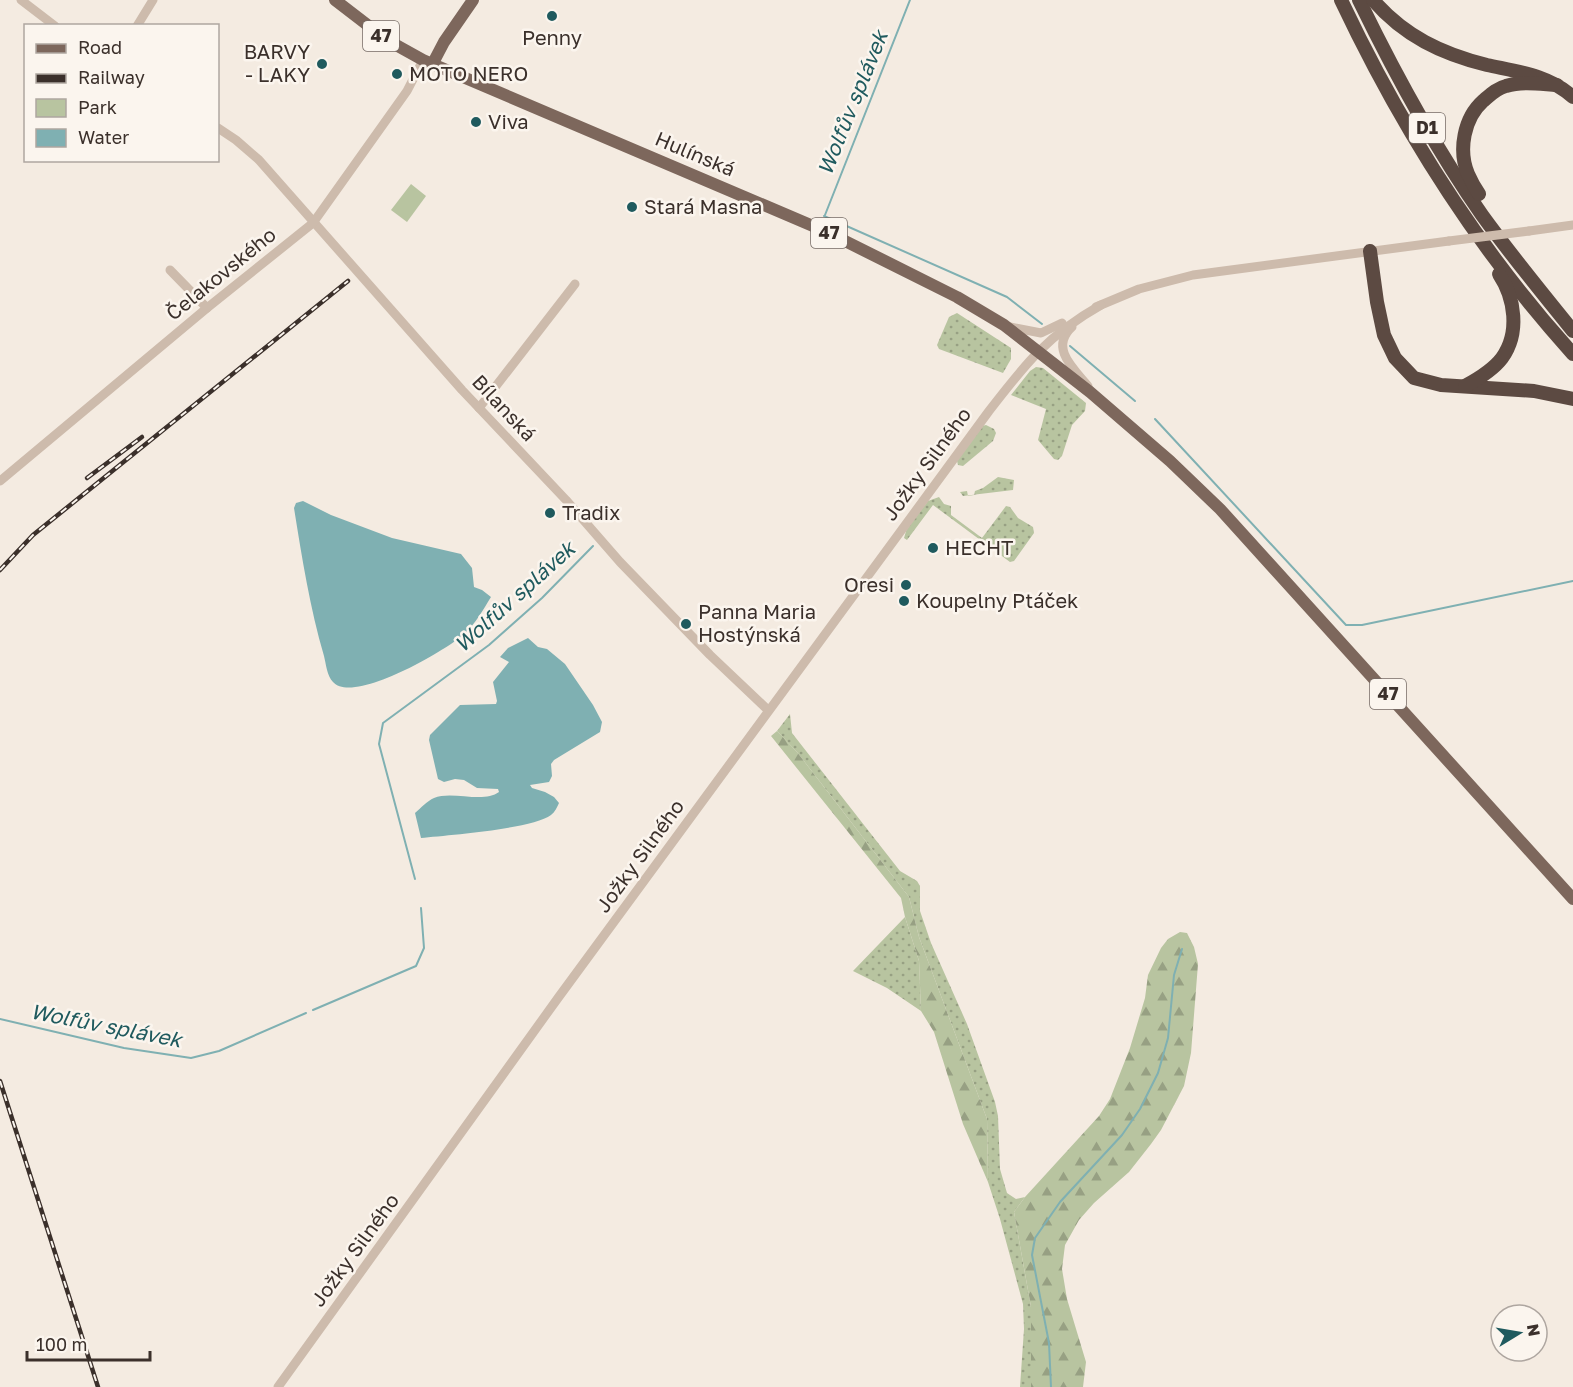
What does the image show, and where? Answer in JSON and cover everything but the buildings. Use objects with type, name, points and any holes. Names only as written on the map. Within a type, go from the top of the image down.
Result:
[{"type":"highway","name":"D1","points":[[1341,0],[1407,125],[1466,218],[1524,295],[1573,354]]},
{"type":"highway","name":"D1","points":[[1359,0],[1421,118],[1482,214],[1573,331]]},
{"type":"highway","points":[[1373,0],[1394,22],[1423,43],[1457,57],[1544,78],[1573,97]]},
{"type":"highway","name":"D1","points":[[1507,248],[1501,229],[1467,173],[1464,157],[1465,131],[1477,106],[1495,91],[1506,86],[1533,83],[1557,85]]},
{"type":"highway","name":"D1","points":[[1465,386],[1481,377],[1503,356],[1512,338],[1514,316],[1510,296],[1503,280],[1480,246],[1466,218]]},
{"type":"highway","points":[[1370,251],[1384,335],[1395,358],[1414,378],[1441,385],[1534,391],[1573,399]]},
{"type":"main road","name":"Hulínská","points":[[335,0],[387,40],[428,62],[827,232],[917,276],[1004,325],[1037,351]]},
{"type":"main road","points":[[428,62],[473,0]]},
{"type":"main road","name":"47","points":[[1037,351],[1100,400],[1170,461],[1238,528],[1573,898]]},
{"type":"street","points":[[21,0],[52,24]]},
{"type":"street","points":[[138,24],[153,0]]},
{"type":"street","name":"Čelakovského","points":[[0,481],[207,308],[313,223],[428,62]]},
{"type":"street","name":"Bílanská","points":[[219,129],[259,160],[479,408],[669,614],[768,710]]},
{"type":"street","points":[[1004,325],[1041,333],[1079,313],[1161,282],[1193,275],[1573,225]]},
{"type":"street","points":[[170,270],[207,308]]},
{"type":"street","points":[[479,408],[575,284]]},
{"type":"street","points":[[1100,400],[1067,361],[1062,351],[1062,342],[1068,330],[1105,304]]},
{"type":"street","name":"Jožky Silného","points":[[278,1387],[768,710],[989,411],[1037,351],[1064,328],[1105,304]]},
{"type":"green space","points":[[411,184],[426,196],[407,222],[391,210]]},
{"type":"green space","points":[[957,313],[1011,348],[1011,359],[1003,373],[939,349],[937,345],[949,317]]},
{"type":"green space","points":[[1036,367],[1043,368],[1086,403],[1085,411],[1072,425],[1062,456],[1058,460],[1054,459],[1038,440],[1046,409],[1011,395],[1030,371]]},
{"type":"green space","points":[[986,425],[994,429],[996,433],[993,441],[963,466],[958,465],[957,461],[982,426]]},
{"type":"green space","points":[[998,477],[1014,480],[1013,490],[974,495],[975,491]]},
{"type":"green space","points":[[967,491],[968,495],[963,496],[960,492]]},
{"type":"green space","points":[[939,497],[944,504],[951,506],[951,515],[982,538],[1006,506],[1010,507],[1018,518],[1033,527],[1034,533],[1014,561],[1010,562],[933,505],[907,540],[904,538],[907,528],[928,501]]},
{"type":"green space","points":[[790,714],[792,733],[900,871],[917,881],[920,886],[920,911],[931,943],[967,1024],[995,1102],[998,1116],[1000,1169],[1007,1193],[1016,1199],[1025,1197],[1014,1212],[1031,1307],[1031,1387],[1020,1387],[1024,1329],[1023,1304],[988,1182],[987,1119],[919,937],[909,897],[797,752],[777,731]]},
{"type":"green space","points":[[777,731],[797,752],[909,897],[919,937],[987,1119],[988,1182],[963,1124],[934,1032],[921,1011],[919,961],[901,898],[771,736]]},
{"type":"green space","points":[[905,917],[919,961],[921,1011],[887,988],[853,971]]},
{"type":"green space","points":[[1180,932],[1187,933],[1194,947],[1198,964],[1191,1053],[1184,1086],[1151,1144],[1129,1172],[1094,1203],[1079,1220],[1065,1245],[1062,1269],[1067,1299],[1086,1362],[1083,1387],[1031,1387],[1031,1307],[1014,1212],[1099,1116],[1110,1099],[1130,1048],[1145,998],[1148,975],[1161,948],[1168,939]]},
{"type":"water","points":[[303,501],[331,515],[392,538],[461,554],[472,568],[474,587],[491,597],[476,621],[464,634],[400,673],[360,686],[344,687],[333,682],[327,670],[300,545],[294,508],[296,503]]},
{"type":"water","points":[[528,638],[538,647],[547,649],[565,664],[602,722],[600,732],[554,760],[551,764],[552,776],[549,782],[530,785],[554,797],[559,803],[551,815],[541,820],[509,828],[421,838],[415,813],[431,799],[450,795],[485,797],[499,792],[498,789],[477,788],[464,780],[455,779],[444,782],[438,779],[429,740],[430,735],[460,705],[496,704],[493,682],[509,662],[500,657],[508,648]]},
{"type":"waterway","name":"Wolfův splávek","points":[[825,215],[910,0]]},
{"type":"waterway","points":[[824,216],[1007,297],[1042,324]]},
{"type":"waterway","points":[[1070,346],[1135,401]]},
{"type":"waterway","points":[[1155,419],[1346,625],[1362,625],[1573,581]]},
{"type":"waterway","name":"Wolfův splávek","points":[[415,879],[379,744],[383,723],[489,645],[542,598],[593,546]]},
{"type":"waterway","name":"Wolfův splávek","points":[[313,1010],[416,966],[424,948],[421,908]]},
{"type":"waterway","points":[[1051,1387],[1049,1343],[1032,1255],[1035,1238],[1060,1202],[1122,1135],[1140,1109],[1158,1073],[1168,1038],[1174,975],[1182,949]]},
{"type":"waterway","name":"Wolfův splávek","points":[[0,1019],[124,1048],[191,1058],[219,1051],[306,1013]]},
{"type":"railway","points":[[0,570],[33,535],[348,281]]},
{"type":"railway","points":[[87,478],[142,437]]},
{"type":"railway","points":[[0,1081],[98,1387]]},
{"type":"place","name":"Penny","points":[[552,16]]},
{"type":"place","name":"BARVY - LAKY","points":[[322,64]]},
{"type":"place","name":"MOTO NERO","points":[[397,74]]},
{"type":"place","name":"Viva","points":[[476,122]]},
{"type":"place","name":"Stará Masna","points":[[632,207]]},
{"type":"place","name":"Tradix","points":[[550,513]]},
{"type":"place","name":"HECHT","points":[[933,548]]},
{"type":"place","name":"Oresi","points":[[906,585]]},
{"type":"place","name":"Koupelny Ptáček","points":[[904,601]]},
{"type":"place","name":"Panna Maria Hostýnská","points":[[686,624]]}]
